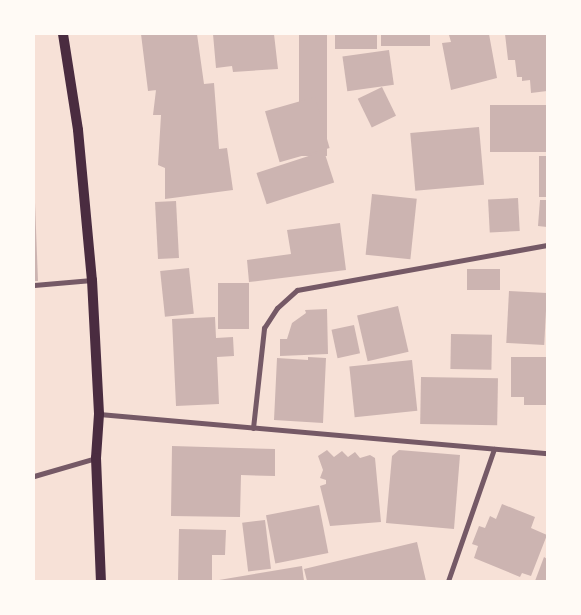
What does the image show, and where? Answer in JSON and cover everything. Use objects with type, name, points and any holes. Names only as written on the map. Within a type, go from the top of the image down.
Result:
[{"type":"main road","points":[[63,34],[78,130],[92,280],[99,414],[96,458],[101,581]]},
{"type":"street","points":[[253,428],[264,328],[277,308],[298,290],[547,245]]},
{"type":"street","points":[[34,285],[92,280]]},
{"type":"street","points":[[99,414],[547,453]]},
{"type":"street","points":[[448,581],[494,449]]},
{"type":"street","points":[[34,476],[96,458]]},
{"type":"building","points":[[141,34],[197,34],[204,84],[214,83],[219,149],[227,148],[233,190],[165,199],[165,168],[158,165],[161,115],[153,115],[156,90],[148,91]]},
{"type":"building","points":[[213,34],[274,34],[278,69],[233,72],[232,66],[216,68]]},
{"type":"building","points":[[299,34],[327,34],[327,156],[299,156]]},
{"type":"building","points":[[335,34],[377,34],[377,49],[335,49]]},
{"type":"building","points":[[381,34],[430,34],[430,46],[381,46]]},
{"type":"building","points":[[489,34],[497,78],[451,90],[442,43],[451,42],[449,35]]},
{"type":"building","points":[[505,34],[547,34],[547,91],[531,93],[530,80],[522,81],[522,77],[517,77],[515,60],[508,60]]},
{"type":"building","points":[[389,50],[394,85],[347,91],[342,57]]},
{"type":"building","points":[[382,87],[396,116],[372,128],[358,99]]},
{"type":"building","points":[[315,97],[330,148],[280,162],[265,111]]},
{"type":"building","points":[[490,105],[547,105],[547,152],[490,152]]},
{"type":"building","points":[[479,127],[484,185],[415,191],[410,133]]},
{"type":"building","points":[[324,151],[334,182],[267,204],[256,173]]},
{"type":"building","points":[[539,156],[547,156],[547,197],[539,197]]},
{"type":"building","points":[[372,194],[417,199],[410,259],[366,255]]},
{"type":"building","points":[[518,198],[520,231],[490,233],[488,200]]},
{"type":"building","points":[[540,200],[547,200],[547,227],[538,226]]},
{"type":"building","points":[[176,201],[179,258],[158,259],[155,202]]},
{"type":"building","points":[[35,203],[38,281],[34,281]]},
{"type":"building","points":[[340,223],[346,270],[249,282],[247,260],[291,254],[287,230]]},
{"type":"building","points":[[189,268],[194,314],[165,317],[160,271]]},
{"type":"building","points":[[467,269],[500,269],[500,290],[467,290]]},
{"type":"building","points":[[218,283],[249,283],[249,329],[218,329]]},
{"type":"building","points":[[509,291],[547,293],[544,345],[506,343]]},
{"type":"building","points":[[398,306],[409,352],[368,361],[357,315]]},
{"type":"building","points":[[327,309],[328,354],[280,356],[280,339],[287,339],[292,323],[306,313],[305,310]]},
{"type":"building","points":[[215,317],[216,338],[233,337],[234,356],[217,357],[219,404],[176,406],[172,319]]},
{"type":"building","points":[[354,325],[360,353],[338,358],[332,330]]},
{"type":"building","points":[[451,334],[492,335],[491,370],[450,369]]},
{"type":"building","points":[[308,357],[326,358],[323,423],[274,420],[277,358],[308,360]]},
{"type":"building","points":[[511,357],[547,357],[547,405],[524,405],[524,397],[511,397]]},
{"type":"building","points":[[412,360],[417,411],[355,417],[349,367]]},
{"type":"building","points":[[421,377],[498,378],[497,425],[420,424]]},
{"type":"building","points":[[172,446],[275,449],[275,476],[241,475],[240,517],[171,516]]},
{"type":"building","points":[[327,450],[334,457],[342,451],[348,457],[355,452],[360,458],[370,455],[375,458],[381,522],[330,526],[320,486],[326,484],[326,480],[320,478],[323,470],[318,456]]},
{"type":"building","points":[[399,450],[460,455],[454,529],[386,523],[392,456]]},
{"type":"building","points":[[502,504],[535,517],[531,528],[547,535],[531,576],[522,573],[520,577],[474,558],[478,546],[472,544],[479,526],[485,528],[490,516],[496,519]]},
{"type":"building","points":[[319,505],[328,553],[275,563],[266,515]]},
{"type":"building","points":[[265,520],[271,569],[248,571],[242,523]]},
{"type":"building","points":[[179,529],[226,530],[225,555],[212,555],[212,581],[178,581]]},
{"type":"building","points":[[417,542],[426,581],[307,581],[304,569]]},
{"type":"building","points":[[544,557],[547,559],[547,581],[535,581]]},
{"type":"building","points":[[302,566],[304,581],[219,581],[219,580]]}]
